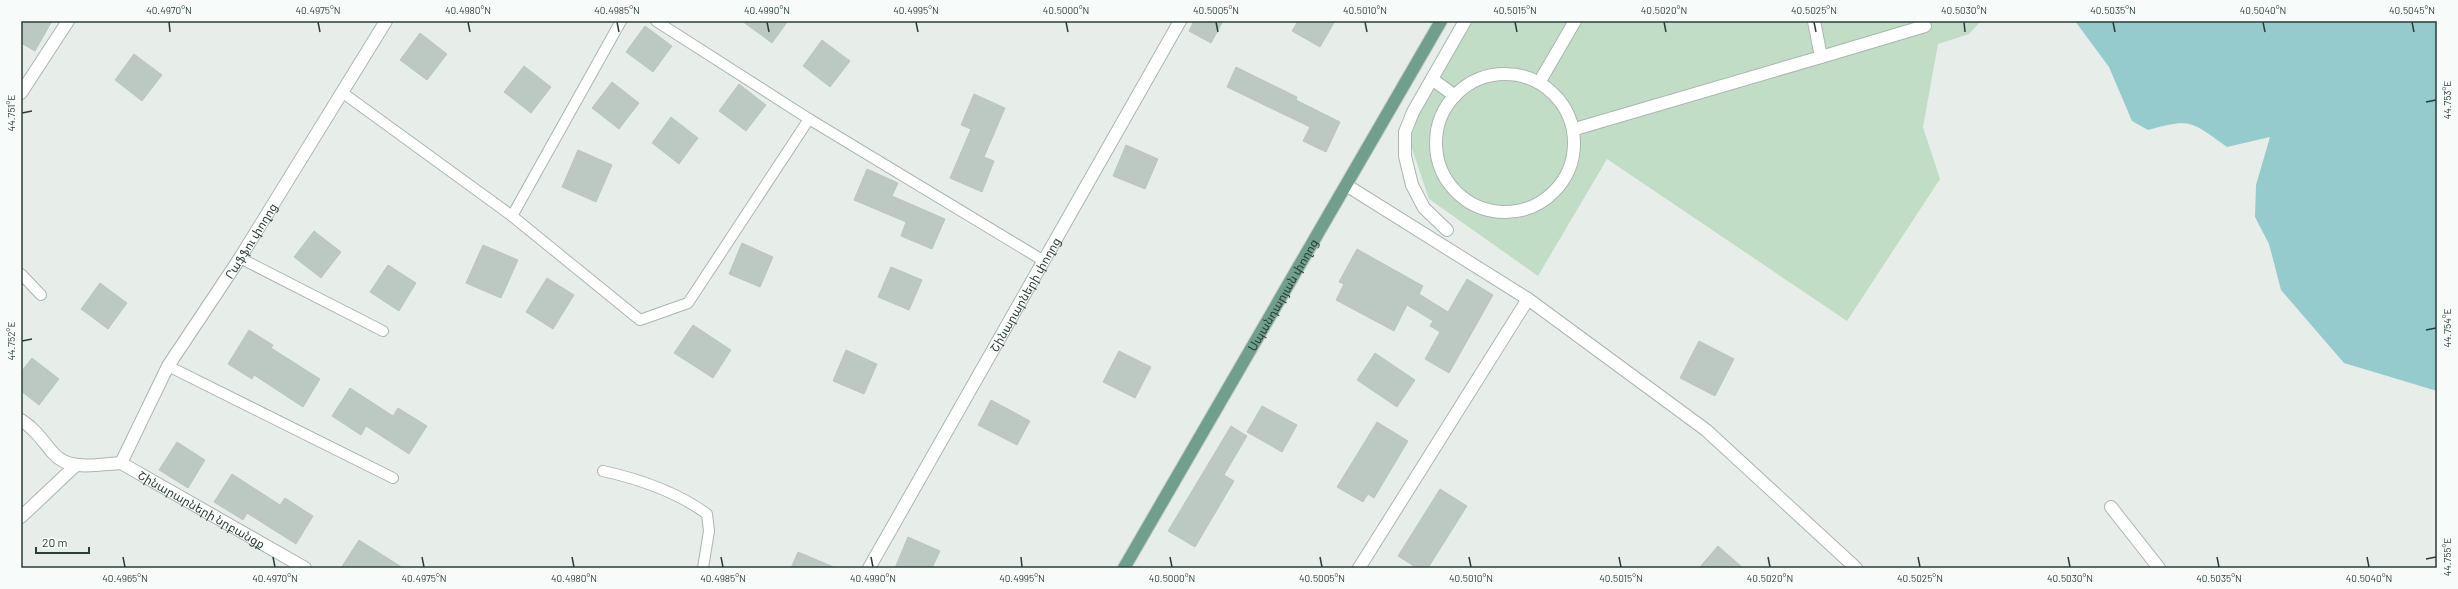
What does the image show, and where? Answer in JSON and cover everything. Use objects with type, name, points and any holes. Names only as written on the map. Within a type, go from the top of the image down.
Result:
[{"type":"main road","name":"Սպանդարյան փողոց","points":[[1124,568],[1441,21]]},
{"type":"street","points":[[21,93],[68,21]]},
{"type":"street","name":"Րաֆֆու փողոց","points":[[120,463],[168,366],[240,258],[386,21]]},
{"type":"street","name":"Շինարարների փողոց","points":[[869,568],[1180,21]]},
{"type":"street","points":[[1447,230],[1424,208],[1412,185],[1405,156],[1405,132],[1413,112],[1465,21]]},
{"type":"street","points":[[1540,81],[1575,21]]},
{"type":"street","points":[[1814,21],[1821,57]]},
{"type":"street","points":[[1575,129],[1925,26]]},
{"type":"street","points":[[1499,72],[1540,81],[1562,101],[1575,129],[1571,171],[1544,203],[1503,215],[1463,201],[1438,166],[1437,124],[1455,96],[1460,88],[1499,72]]},
{"type":"street","points":[[1432,79],[1455,96]]},
{"type":"street","points":[[1346,185],[1528,299],[1706,430],[1856,568]]},
{"type":"street","points":[[1360,568],[1528,299]]},
{"type":"street","points":[[21,420],[34,428],[54,454],[75,466],[120,463]]},
{"type":"street","name":"Շինարարների նրբանցք","points":[[120,463],[305,568]]},
{"type":"street","points":[[21,516],[75,466]]},
{"type":"street","points":[[2110,507],[2159,568]]},
{"type":"lane","points":[[512,216],[621,21]]},
{"type":"lane","points":[[656,21],[809,119],[1044,261]]},
{"type":"lane","points":[[343,93],[512,216],[640,320],[688,303],[809,119]]},
{"type":"lane","points":[[240,258],[383,331]]},
{"type":"lane","points":[[21,274],[42,295]]},
{"type":"lane","points":[[168,366],[393,478]]},
{"type":"lane","points":[[602,471],[625,476],[689,500],[707,514],[709,531],[703,568]]},
{"type":"green space","points":[[1473,21],[1981,21],[1969,34],[1938,44],[1923,127],[1940,179],[1847,321],[1607,159],[1538,276],[1429,199],[1407,134]]},
{"type":"water","points":[[2075,21],[2437,21],[2437,391],[2344,363],[2281,290],[2269,244],[2255,217],[2256,185],[2270,137],[2227,147],[2198,127],[2190,124],[2173,124],[2148,130],[2132,121],[2109,67]]},
{"type":"building","points":[[21,21],[52,21],[35,51],[21,43]]},
{"type":"building","points":[[742,21],[788,21],[772,43]]},
{"type":"building","points":[[1194,21],[1223,21],[1211,43],[1189,31]]},
{"type":"building","points":[[1298,21],[1335,21],[1320,47],[1292,31]]},
{"type":"building","points":[[645,26],[672,46],[653,72],[626,52]]},
{"type":"building","points":[[420,33],[447,54],[427,80],[400,60]]},
{"type":"building","points":[[822,40],[850,61],[830,87],[803,66]]},
{"type":"building","points":[[134,54],[162,75],[142,101],[115,80]]},
{"type":"building","points":[[524,66],[551,87],[531,113],[504,92]]},
{"type":"building","points":[[1236,67],[1297,97],[1296,100],[1340,122],[1326,152],[1303,141],[1310,127],[1227,87]]},
{"type":"building","points":[[612,82],[639,103],[619,129],[592,108]]},
{"type":"building","points":[[739,84],[766,105],[746,131],[719,111]]},
{"type":"building","points":[[974,94],[1005,108],[984,157],[994,161],[982,192],[950,178],[971,129],[961,125]]},
{"type":"building","points":[[671,117],[698,138],[679,164],[652,143]]},
{"type":"building","points":[[1126,145],[1158,159],[1145,189],[1113,176]]},
{"type":"building","points":[[578,150],[612,165],[596,202],[562,187]]},
{"type":"building","points":[[867,169],[898,183],[892,196],[945,219],[932,249],[901,236],[906,222],[854,200]]},
{"type":"building","points":[[314,231],[341,252],[321,278],[294,257]]},
{"type":"building","points":[[742,243],[773,257],[760,287],[729,274]]},
{"type":"building","points":[[483,245],[518,260],[501,298],[466,283]]},
{"type":"building","points":[[1357,249],[1423,286],[1419,294],[1448,312],[1467,279],[1493,295],[1449,373],[1425,359],[1440,332],[1430,326],[1433,321],[1407,305],[1394,331],[1336,300],[1344,284],[1339,282]]},
{"type":"building","points":[[388,265],[416,283],[399,311],[370,292]]},
{"type":"building","points":[[891,267],[922,280],[909,310],[878,297]]},
{"type":"building","points":[[547,278],[574,295],[553,329],[526,312]]},
{"type":"building","points":[[100,283],[127,303],[108,329],[81,309]]},
{"type":"building","points":[[693,325],[731,350],[713,378],[674,353]]},
{"type":"building","points":[[249,330],[273,345],[271,348],[320,379],[303,407],[254,375],[252,379],[228,364]]},
{"type":"building","points":[[1699,341],[1734,359],[1715,396],[1680,378]]},
{"type":"building","points":[[846,350],[877,364],[864,394],[833,381]]},
{"type":"building","points":[[1119,351],[1151,367],[1135,398],[1103,382]]},
{"type":"building","points":[[1375,353],[1415,380],[1397,407],[1357,380]]},
{"type":"building","points":[[32,358],[59,379],[39,405],[21,391],[21,372]]},
{"type":"building","points":[[350,388],[393,416],[398,408],[427,426],[409,454],[366,426],[361,435],[332,416]]},
{"type":"building","points":[[991,400],[1030,421],[1017,445],[978,425]]},
{"type":"building","points":[[1262,406],[1297,425],[1282,452],[1247,432]]},
{"type":"building","points":[[1377,422],[1408,441],[1374,498],[1368,494],[1363,502],[1337,487]]},
{"type":"building","points":[[1231,426],[1247,436],[1224,475],[1234,481],[1195,547],[1168,531]]},
{"type":"building","points":[[177,442],[205,460],[188,488],[159,470]]},
{"type":"building","points":[[232,474],[280,505],[285,498],[313,516],[296,544],[247,513],[243,520],[214,502]]},
{"type":"building","points":[[1440,489],[1467,506],[1428,568],[1417,568],[1398,556]]},
{"type":"building","points":[[908,537],[940,551],[932,568],[895,568]]},
{"type":"building","points":[[359,540],[403,568],[341,568]]},
{"type":"building","points":[[1718,546],[1743,568],[1699,568]]},
{"type":"building","points":[[798,552],[836,568],[791,568]]}]
